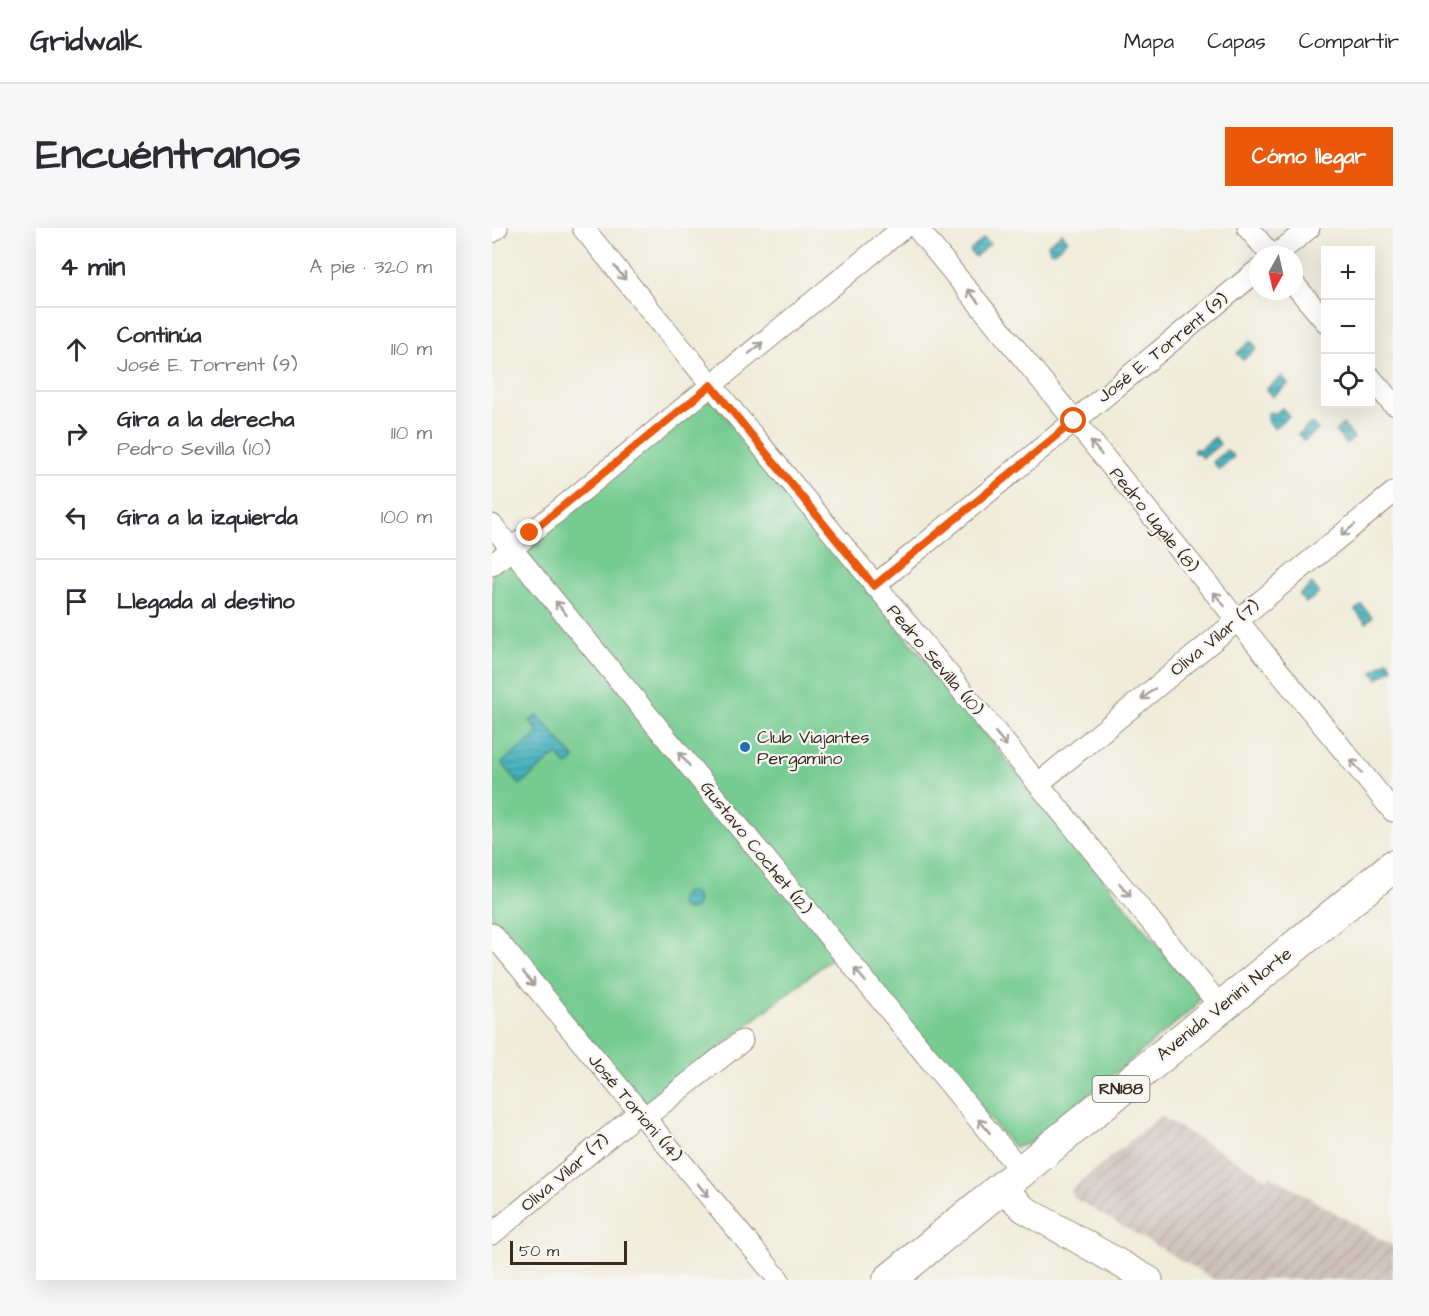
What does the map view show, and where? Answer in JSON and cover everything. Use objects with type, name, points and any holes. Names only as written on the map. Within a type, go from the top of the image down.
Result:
[{"type":"highway","name":"Avenida Venini Norte","points":[[890,1280],[1393,866]]},
{"type":"main road","points":[[1011,1179],[1024,1209],[1149,1280]]},
{"type":"street","points":[[492,232],[497,228]]},
{"type":"street","name":"Pedro Sevilla (10)","points":[[583,228],[1221,1007]]},
{"type":"street","points":[[492,565],[903,228]]},
{"type":"street","name":"Pedro Ugale (8)","points":[[917,228],[1393,811]]},
{"type":"street","points":[[1248,228],[1263,246]]},
{"type":"street","points":[[1287,246],[1309,228]]},
{"type":"street","name":"José E. Torrent (9)","points":[[874,586],[1249,277]]},
{"type":"street","points":[[1303,295],[1321,316]]},
{"type":"street","points":[[1375,382],[1393,404]]},
{"type":"street","name":"Oliva Vilar (7)","points":[[1038,784],[1393,493]]},
{"type":"street","name":"Gustavo Cochet (12)","points":[[492,525],[1011,1179]]},
{"type":"street","name":"José Torioni (14)","points":[[492,934],[779,1280]]},
{"type":"street","name":"Oliva Vilar (7)","points":[[492,1234],[641,1115],[742,1041]]},
{"type":"shaded area","points":[[1160,1116],[1268,1179],[1270,1175],[1393,1246],[1393,1280],[1215,1280],[1074,1198],[1071,1190]]},
{"type":"green space","name":"Club Viajantes Pergamino","points":[[704,401],[714,402],[1200,997],[1195,1007],[1028,1144],[1016,1147],[1011,1144],[846,947],[644,1107],[492,920],[492,574]]},
{"type":"water","points":[[1062,233],[1068,240],[1054,252],[1050,251],[1048,244]]},
{"type":"water","points":[[984,238],[990,244],[975,257],[970,251]]},
{"type":"water","points":[[1251,341],[1257,348],[1243,360],[1237,353]]},
{"type":"water","points":[[1282,376],[1288,384],[1272,397],[1266,389]]},
{"type":"water","points":[[1282,408],[1289,416],[1274,428],[1267,420],[1267,414],[1271,412],[1275,414]]},
{"type":"water","points":[[1312,423],[1318,430],[1304,441],[1298,434]]},
{"type":"water","points":[[1343,424],[1354,438],[1346,444],[1335,431]]},
{"type":"water","points":[[1215,437],[1220,444],[1203,458],[1194,453],[1194,449],[1200,449]]},
{"type":"water","points":[[1227,450],[1234,457],[1219,470],[1213,462]]},
{"type":"water","points":[[1312,584],[1319,593],[1306,603],[1299,595]]},
{"type":"water","points":[[1362,605],[1372,617],[1366,623],[1355,610]]},
{"type":"water","points":[[1388,660],[1393,668],[1378,679],[1373,672]]},
{"type":"water","points":[[538,715],[575,759],[567,766],[557,754],[520,785],[502,763],[539,733],[530,721]]},
{"type":"water","points":[[685,892],[693,892],[698,897],[696,908],[685,910],[680,905],[680,897]]},
{"type":"place","name":"Club Viajantes Pergamino","points":[[745,747]]},
{"type":"route","points":[[530,533],[711,385],[874,586],[1074,421]]}]
